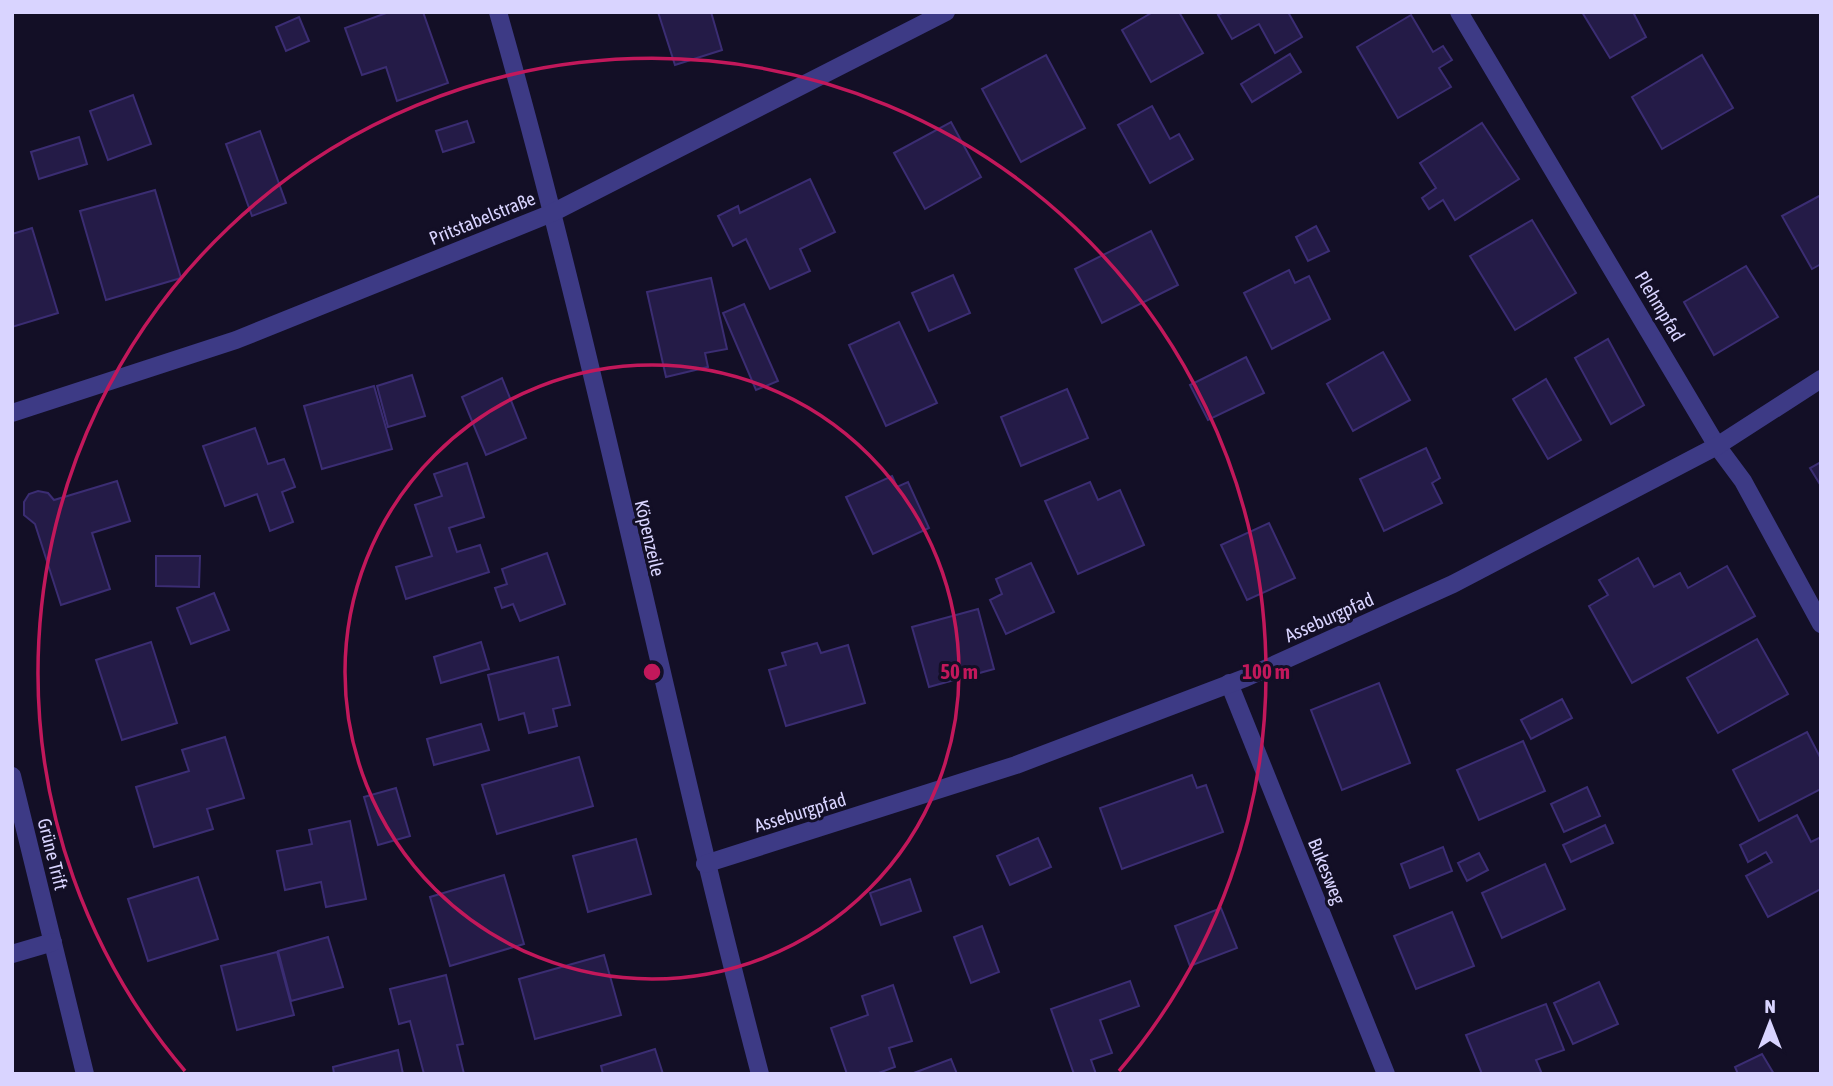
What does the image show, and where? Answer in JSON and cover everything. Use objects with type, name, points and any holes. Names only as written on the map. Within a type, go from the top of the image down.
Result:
[{"type":"street","name":"Köpenzeile","points":[[498,12],[552,213],[705,864],[760,1074]]},
{"type":"street","name":"Pritstabelstraße","points":[[12,413],[236,340],[552,213],[946,12]]},
{"type":"street","name":"Plehmpfad","points":[[1459,12],[1717,446],[1743,481],[1821,624]]},
{"type":"street","name":"Asseburgpfad","points":[[705,864],[1016,765],[1229,683],[1453,584],[1717,446],[1821,379]]},
{"type":"street","name":"Bukesweg","points":[[1229,683],[1386,1074]]},
{"type":"street","name":"Grüne Trift","points":[[12,776],[85,1074]]},
{"type":"street","points":[[12,954],[53,942]]},
{"type":"building","points":[[389,12],[423,12],[448,83],[397,101],[386,67],[362,75],[345,28]]},
{"type":"building","points":[[658,12],[711,12],[722,50],[675,65]]},
{"type":"building","points":[[1153,12],[1179,12],[1203,53],[1151,82],[1122,30]]},
{"type":"building","points":[[1224,12],[1288,12],[1302,37],[1275,53],[1259,24],[1232,39],[1218,15]]},
{"type":"building","points":[[1582,12],[1633,12],[1646,37],[1610,58]]},
{"type":"building","points":[[1411,15],[1433,52],[1443,46],[1452,60],[1439,68],[1451,87],[1398,118],[1357,47]]},
{"type":"building","points":[[299,17],[309,41],[286,51],[276,27]]},
{"type":"building","points":[[1290,54],[1301,72],[1252,102],[1241,84]]},
{"type":"building","points":[[1046,55],[1085,128],[1021,162],[982,89]]},
{"type":"building","points":[[1702,55],[1733,108],[1662,149],[1632,97]]},
{"type":"building","points":[[133,95],[151,144],[108,160],[90,111]]},
{"type":"building","points":[[1152,106],[1170,139],[1179,134],[1193,159],[1150,183],[1118,125]]},
{"type":"building","points":[[467,121],[474,142],[443,152],[436,131]]},
{"type":"building","points":[[951,122],[981,177],[925,209],[894,153]]},
{"type":"building","points":[[1482,123],[1519,179],[1455,220],[1443,200],[1429,209],[1422,198],[1436,188],[1420,163]]},
{"type":"building","points":[[260,131],[286,203],[252,216],[226,144]]},
{"type":"building","points":[[79,137],[87,164],[39,179],[31,152]]},
{"type":"building","points":[[810,179],[835,232],[800,249],[810,271],[770,289],[746,239],[733,246],[718,216],[738,206],[740,213]]},
{"type":"building","points":[[155,190],[181,278],[106,300],[80,211]]},
{"type":"building","points":[[1821,195],[1821,264],[1812,269],[1782,216]]},
{"type":"building","points":[[1532,220],[1576,293],[1515,330],[1470,256]]},
{"type":"building","points":[[1316,226],[1329,251],[1308,261],[1296,237]]},
{"type":"building","points":[[32,228],[58,313],[12,327],[12,234]]},
{"type":"building","points":[[1151,231],[1178,285],[1102,323],[1075,269]]},
{"type":"building","points":[[1746,266],[1778,317],[1714,355],[1684,302]]},
{"type":"building","points":[[1289,270],[1295,283],[1309,276],[1330,319],[1272,349],[1244,293]]},
{"type":"building","points":[[953,275],[970,313],[929,331],[912,293]]},
{"type":"building","points":[[711,278],[727,349],[705,353],[708,367],[666,377],[647,292]]},
{"type":"building","points":[[744,304],[778,381],[756,390],[723,313]]},
{"type":"building","points":[[899,322],[937,403],[886,426],[849,345]]},
{"type":"building","points":[[1608,339],[1644,405],[1611,424],[1575,358]]},
{"type":"building","points":[[1383,352],[1410,400],[1353,431],[1327,384]]},
{"type":"building","points":[[1246,357],[1264,393],[1208,420],[1190,385]]},
{"type":"building","points":[[412,375],[425,416],[388,427],[377,386]]},
{"type":"building","points":[[502,378],[526,438],[486,455],[462,397]]},
{"type":"building","points":[[1546,379],[1581,440],[1548,459],[1513,399]]},
{"type":"building","points":[[374,386],[392,449],[322,469],[304,406]]},
{"type":"building","points":[[1067,389],[1088,438],[1021,466],[1001,417]]},
{"type":"building","points":[[255,428],[268,464],[284,459],[295,487],[282,492],[293,522],[270,531],[257,494],[225,506],[203,446]]},
{"type":"building","points":[[1426,448],[1440,478],[1432,483],[1442,503],[1384,531],[1360,479]]},
{"type":"building","points":[[1821,462],[1821,486],[1810,468]]},
{"type":"building","points":[[467,463],[484,517],[449,528],[457,552],[480,545],[489,572],[406,599],[396,567],[432,556],[415,505],[442,496],[434,474]]},
{"type":"building","points":[[892,476],[897,487],[908,482],[929,528],[873,554],[846,497]]},
{"type":"building","points":[[117,481],[130,521],[92,533],[110,589],[61,605],[35,524],[24,515],[24,502],[29,494],[38,491],[48,493],[54,500]]},
{"type":"building","points":[[1090,482],[1098,500],[1120,490],[1144,545],[1078,574],[1045,501]]},
{"type":"building","points":[[1269,523],[1295,578],[1247,600],[1221,545]]},
{"type":"building","points":[[547,553],[565,604],[520,621],[513,604],[502,608],[495,588],[507,584],[502,569]]},
{"type":"building","points":[[156,556],[200,556],[199,587],[156,586]]},
{"type":"building","points":[[1638,558],[1654,587],[1680,573],[1688,588],[1727,566],[1755,616],[1632,683],[1589,606],[1608,595],[1599,580]]},
{"type":"building","points":[[1031,563],[1054,612],[1006,634],[990,600],[1002,594],[996,579]]},
{"type":"building","points":[[214,593],[229,630],[191,644],[177,608]]},
{"type":"building","points":[[978,609],[994,669],[929,687],[912,627]]},
{"type":"building","points":[[1757,639],[1788,694],[1718,733],[1687,678]]},
{"type":"building","points":[[151,642],[177,723],[122,740],[96,660]]},
{"type":"building","points":[[481,642],[489,669],[441,683],[434,657]]},
{"type":"building","points":[[817,643],[821,653],[848,645],[865,703],[786,726],[769,670],[786,665],[782,653]]},
{"type":"building","points":[[558,657],[570,705],[553,709],[557,726],[529,733],[524,713],[499,720],[488,675]]},
{"type":"building","points":[[1379,683],[1410,763],[1342,790],[1311,710]]},
{"type":"building","points":[[1562,699],[1572,718],[1531,739],[1521,720]]},
{"type":"building","points":[[481,724],[489,750],[434,765],[427,739]]},
{"type":"building","points":[[1807,732],[1821,759],[1821,789],[1759,821],[1733,770]]},
{"type":"building","points":[[225,737],[244,798],[207,809],[213,829],[154,847],[136,787],[189,771],[182,750]]},
{"type":"building","points":[[1523,741],[1545,791],[1479,820],[1457,770]]},
{"type":"building","points":[[579,757],[593,806],[497,834],[482,785]]},
{"type":"building","points":[[1192,775],[1197,788],[1206,785],[1223,832],[1122,869],[1100,808]]},
{"type":"building","points":[[1587,787],[1600,816],[1564,832],[1551,804]]},
{"type":"building","points":[[396,788],[410,836],[378,845],[364,797]]},
{"type":"building","points":[[1797,815],[1811,842],[1821,837],[1821,889],[1768,917],[1746,876],[1772,862],[1766,852],[1748,862],[1740,845]]},
{"type":"building","points":[[350,821],[366,899],[326,907],[321,882],[285,890],[277,851],[312,844],[309,830]]},
{"type":"building","points":[[1605,825],[1613,843],[1571,862],[1563,845]]},
{"type":"building","points":[[1038,838],[1051,867],[1010,885],[997,856]]},
{"type":"building","points":[[636,839],[651,894],[588,912],[573,856]]},
{"type":"building","points":[[1443,847],[1452,871],[1410,888],[1401,864]]},
{"type":"building","points":[[1479,853],[1488,870],[1467,881],[1458,863]]},
{"type":"building","points":[[1545,864],[1565,909],[1502,938],[1482,893]]},
{"type":"building","points":[[504,875],[524,944],[450,966],[430,897]]},
{"type":"building","points":[[198,877],[218,939],[148,961],[128,899]]},
{"type":"building","points":[[910,879],[921,911],[881,925],[870,893]]},
{"type":"building","points":[[1221,908],[1237,948],[1190,966],[1175,926]]},
{"type":"building","points":[[1452,912],[1474,966],[1416,989],[1394,936]]},
{"type":"building","points":[[982,926],[999,972],[971,983],[954,937]]},
{"type":"building","points":[[328,937],[343,987],[291,1001],[278,951]]},
{"type":"building","points":[[277,952],[294,1015],[237,1030],[221,966]]},
{"type":"building","points":[[604,955],[621,1015],[535,1039],[519,979]]},
{"type":"building","points":[[446,975],[463,1044],[457,1045],[464,1074],[424,1074],[410,1021],[399,1024],[390,989]]},
{"type":"building","points":[[1130,981],[1139,1006],[1100,1020],[1112,1053],[1091,1060],[1096,1074],[1074,1074],[1051,1009]]},
{"type":"building","points":[[1599,982],[1618,1024],[1573,1044],[1554,1003]]},
{"type":"building","points":[[893,985],[912,1041],[889,1048],[895,1067],[876,1074],[847,1074],[831,1028],[868,1015],[862,996]]},
{"type":"building","points":[[1546,1004],[1564,1050],[1536,1060],[1542,1074],[1482,1074],[1466,1035]]},
{"type":"building","points":[[655,1049],[663,1074],[603,1074],[601,1066]]},
{"type":"building","points":[[398,1050],[403,1074],[334,1074],[333,1067]]},
{"type":"building","points":[[1762,1054],[1774,1074],[1738,1074],[1735,1067]]},
{"type":"building","points":[[951,1059],[957,1074],[911,1074]]}]
